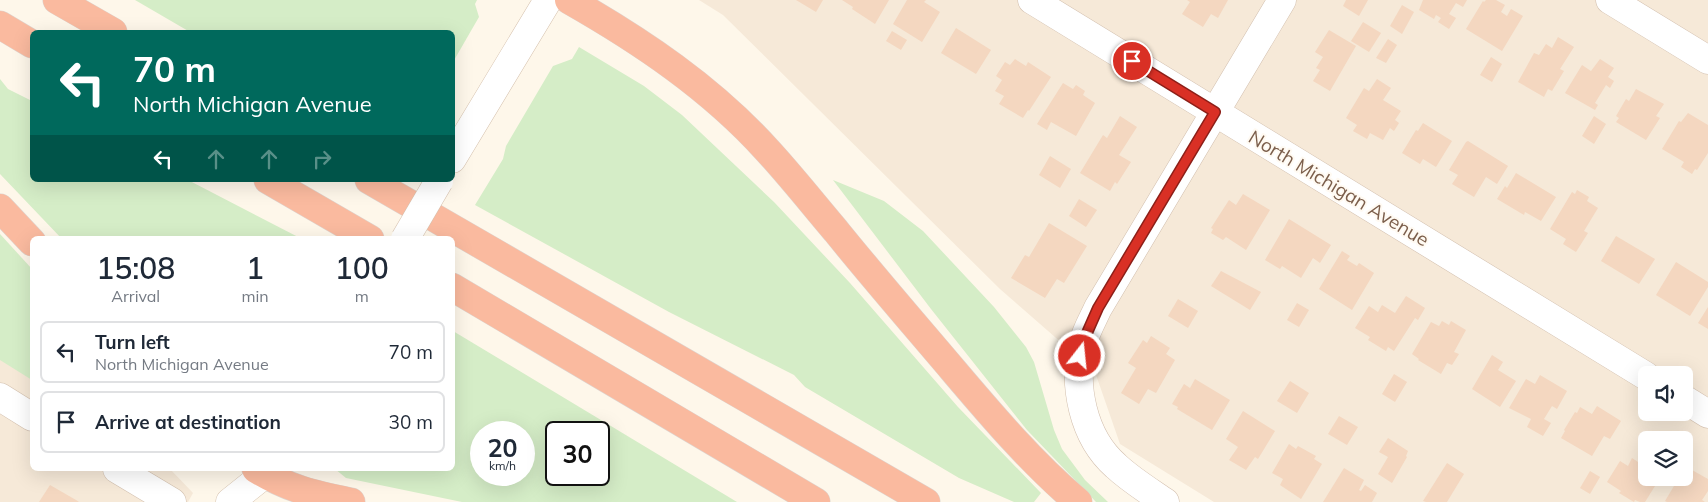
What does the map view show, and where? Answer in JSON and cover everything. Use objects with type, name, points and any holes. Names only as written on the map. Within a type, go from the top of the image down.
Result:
[{"type":"highway","points":[[57,0],[110,30]]},
{"type":"highway","points":[[569,0],[687,76],[724,107],[761,144],[977,398],[1052,478],[1078,502]]},
{"type":"highway","points":[[0,25],[30,43]]},
{"type":"highway","points":[[271,182],[365,236]]},
{"type":"highway","points":[[372,182],[926,502]]},
{"type":"highway","points":[[0,208],[30,240]]},
{"type":"highway","points":[[455,289],[816,502]]},
{"type":"highway","points":[[263,471],[284,484],[306,492],[351,502]]},
{"type":"street","points":[[459,148],[548,0]]},
{"type":"street","name":"North Michigan Avenue","points":[[1032,0],[1638,371]]},
{"type":"street","points":[[1165,502],[1115,466],[1097,445],[1086,422],[1080,393],[1078,370],[1083,342],[1098,308],[1282,0]]},
{"type":"street","points":[[1610,0],[1708,60]]},
{"type":"street","points":[[407,236],[439,182]]},
{"type":"street","points":[[0,397],[30,416]]},
{"type":"street","points":[[1693,405],[1708,414]]},
{"type":"street","points":[[120,471],[172,502]]},
{"type":"street","points":[[230,502],[263,471]]},
{"type":"street","points":[[262,502],[263,471]]},
{"type":"shaded area","points":[[699,0],[1708,0],[1708,502],[1214,502],[1120,444],[1095,372],[1000,289],[723,15]]},
{"type":"shaded area","points":[[0,297],[30,328],[30,471],[172,471],[193,493],[188,502],[0,502]]},
{"type":"green space","points":[[135,0],[477,0],[475,4],[479,17],[455,59],[455,30],[187,30]]},
{"type":"green space","points":[[579,47],[644,86],[682,115],[774,202],[850,283],[958,407],[1041,493],[1034,502],[1014,502],[959,478],[805,387],[794,375],[669,312],[475,205],[503,159],[506,146],[553,66],[572,59]]},
{"type":"green space","points":[[0,79],[8,89],[30,100],[30,182],[192,182],[296,236],[59,236],[0,174]]},
{"type":"green space","points":[[833,180],[884,201],[923,231],[994,307],[1026,347],[1034,362],[1054,430],[1062,449],[1085,480],[1108,502],[1096,502],[1027,430],[931,309]]},
{"type":"green space","points":[[0,234],[30,267],[30,379],[0,360]]},
{"type":"green space","points":[[455,332],[602,421],[545,421],[545,486],[610,486],[610,426],[737,502],[462,502],[346,478],[337,471],[455,471]]},
{"type":"building","points":[[796,0],[823,0],[816,12]]},
{"type":"building","points":[[842,0],[889,0],[875,24]]},
{"type":"building","points":[[907,0],[926,0],[924,2],[940,12],[922,42],[893,24]]},
{"type":"building","points":[[1187,0],[1228,0],[1218,18],[1211,14],[1203,27],[1182,14],[1190,2]]},
{"type":"building","points":[[1346,0],[1368,0],[1359,16],[1343,6]]},
{"type":"building","points":[[1423,0],[1467,0],[1463,7],[1456,3],[1449,14],[1456,18],[1449,29],[1438,22],[1441,18],[1436,15],[1434,19],[1419,10]]},
{"type":"building","points":[[1496,0],[1505,5],[1501,12],[1507,16],[1511,9],[1523,16],[1502,51],[1466,29],[1483,1]]},
{"type":"building","points":[[1402,5],[1414,12],[1402,34],[1390,26]]},
{"type":"building","points":[[1363,22],[1381,33],[1369,52],[1351,41]]},
{"type":"building","points":[[956,28],[991,50],[976,74],[941,53]]},
{"type":"building","points":[[1329,30],[1356,46],[1330,91],[1313,81],[1320,70],[1316,68],[1323,57],[1315,52]]},
{"type":"building","points":[[892,31],[907,40],[901,50],[886,41]]},
{"type":"building","points":[[1558,37],[1574,47],[1560,69],[1564,71],[1552,91],[1548,89],[1544,97],[1518,82],[1534,53],[1539,55],[1546,44],[1552,48]]},
{"type":"building","points":[[1388,39],[1397,45],[1386,63],[1376,58]]},
{"type":"building","points":[[1491,57],[1502,64],[1492,82],[1480,75]]},
{"type":"building","points":[[1015,59],[1026,66],[1028,62],[1051,77],[1023,118],[999,104],[1004,96],[995,91],[1002,80],[996,76],[1005,62],[1010,65]]},
{"type":"building","points":[[1600,59],[1614,68],[1608,77],[1614,81],[1610,88],[1606,85],[1595,103],[1598,105],[1595,110],[1565,93],[1582,65],[1591,71]]},
{"type":"building","points":[[1377,79],[1391,88],[1383,100],[1401,111],[1395,120],[1399,123],[1394,131],[1390,128],[1383,140],[1370,133],[1367,139],[1353,131],[1357,125],[1346,118],[1364,88],[1369,91]]},
{"type":"building","points":[[1063,83],[1073,89],[1076,85],[1085,91],[1083,95],[1095,103],[1076,136],[1051,122],[1047,130],[1037,124]]},
{"type":"building","points":[[1636,89],[1664,104],[1656,116],[1660,118],[1646,140],[1616,122],[1619,118],[1616,116],[1626,99],[1629,101]]},
{"type":"building","points":[[1688,113],[1708,125],[1708,153],[1697,170],[1695,169],[1692,174],[1681,167],[1684,162],[1662,149],[1679,121],[1681,122]]},
{"type":"building","points":[[1120,116],[1137,127],[1119,155],[1131,162],[1117,184],[1115,182],[1110,191],[1080,173],[1103,135],[1107,138]]},
{"type":"building","points":[[1594,116],[1606,124],[1594,144],[1582,136]]},
{"type":"building","points":[[1423,123],[1452,141],[1436,167],[1423,159],[1420,164],[1402,153],[1416,130],[1418,131]]},
{"type":"building","points":[[1468,141],[1508,166],[1497,184],[1486,177],[1474,197],[1452,184],[1458,175],[1449,170]]},
{"type":"building","points":[[1050,156],[1071,169],[1060,188],[1039,175]]},
{"type":"building","points":[[1516,173],[1556,197],[1541,221],[1525,212],[1524,215],[1497,199],[1505,186],[1507,188]]},
{"type":"building","points":[[1577,190],[1589,197],[1587,201],[1598,208],[1584,231],[1588,233],[1576,252],[1563,244],[1566,239],[1550,229],[1572,192],[1575,194]]},
{"type":"building","points":[[1243,194],[1270,210],[1246,250],[1226,237],[1223,240],[1211,233],[1213,229],[1211,228],[1229,200],[1236,205]]},
{"type":"building","points":[[1079,199],[1097,210],[1086,227],[1069,216]]},
{"type":"building","points":[[1289,219],[1331,245],[1320,263],[1313,258],[1301,278],[1282,266],[1280,269],[1265,260]]},
{"type":"building","points":[[1049,223],[1087,246],[1064,283],[1057,279],[1045,298],[1011,278],[1025,255],[1029,257]]},
{"type":"building","points":[[1616,236],[1655,259],[1639,284],[1601,261]]},
{"type":"building","points":[[1342,251],[1350,256],[1347,260],[1357,266],[1359,263],[1374,273],[1352,310],[1319,289]]},
{"type":"building","points":[[1676,262],[1708,282],[1708,287],[1690,316],[1656,295]]},
{"type":"building","points":[[1221,271],[1261,292],[1250,310],[1211,286]]},
{"type":"building","points":[[1406,296],[1425,308],[1418,320],[1415,318],[1394,351],[1388,347],[1386,351],[1368,340],[1370,337],[1355,328],[1369,306],[1378,312],[1382,305],[1395,313]]},
{"type":"building","points":[[1178,299],[1198,311],[1188,328],[1168,316]]},
{"type":"building","points":[[1297,303],[1309,310],[1299,327],[1287,320]]},
{"type":"building","points":[[1708,307],[1708,329],[1698,323]]},
{"type":"building","points":[[1442,321],[1449,325],[1451,321],[1466,330],[1454,352],[1459,354],[1452,365],[1447,363],[1441,374],[1418,360],[1412,354],[1431,322],[1439,326]]},
{"type":"building","points":[[1151,336],[1170,348],[1166,354],[1175,360],[1156,393],[1148,389],[1139,404],[1121,393],[1136,368],[1128,363],[1143,340],[1147,343]]},
{"type":"building","points":[[1492,355],[1503,362],[1498,370],[1516,381],[1500,407],[1472,389]]},
{"type":"building","points":[[1394,374],[1407,382],[1395,402],[1382,394]]},
{"type":"building","points":[[1540,375],[1567,391],[1557,409],[1552,406],[1544,419],[1551,423],[1543,436],[1527,427],[1531,419],[1509,408],[1526,379],[1535,384]]},
{"type":"building","points":[[1195,379],[1230,400],[1212,430],[1172,404],[1184,384],[1190,388]]},
{"type":"building","points":[[1290,381],[1309,393],[1297,413],[1277,401]]},
{"type":"building","points":[[1597,406],[1621,421],[1610,439],[1604,436],[1592,456],[1561,438],[1575,412],[1577,413],[1580,407],[1592,414]]},
{"type":"building","points":[[1243,411],[1275,431],[1258,459],[1255,457],[1246,470],[1229,460],[1238,447],[1226,439]]},
{"type":"building","points":[[1339,416],[1358,427],[1347,445],[1328,434]]},
{"type":"building","points":[[1388,438],[1408,451],[1407,457],[1392,483],[1378,474],[1388,457],[1379,452]]},
{"type":"building","points":[[1289,444],[1296,449],[1298,446],[1316,456],[1314,459],[1322,464],[1301,499],[1280,485],[1283,479],[1272,473]]},
{"type":"building","points":[[1632,458],[1638,462],[1638,486],[1655,486],[1645,502],[1635,500],[1634,502],[1619,493],[1621,491],[1607,482],[1620,461],[1628,466]]},
{"type":"building","points":[[1447,463],[1464,474],[1447,502],[1423,501]]},
{"type":"building","points":[[1344,468],[1364,480],[1359,490],[1361,491],[1365,485],[1377,493],[1372,502],[1323,502]]},
{"type":"building","points":[[1590,471],[1600,477],[1590,494],[1580,488]]},
{"type":"building","points":[[1693,471],[1708,479],[1708,491],[1702,500],[1705,502],[1665,501],[1674,486],[1693,486]]},
{"type":"building","points":[[50,485],[76,500],[79,502],[39,502]]},
{"type":"route","points":[[1080,356],[1083,342],[1098,308],[1215,112],[1132,61]]}]
